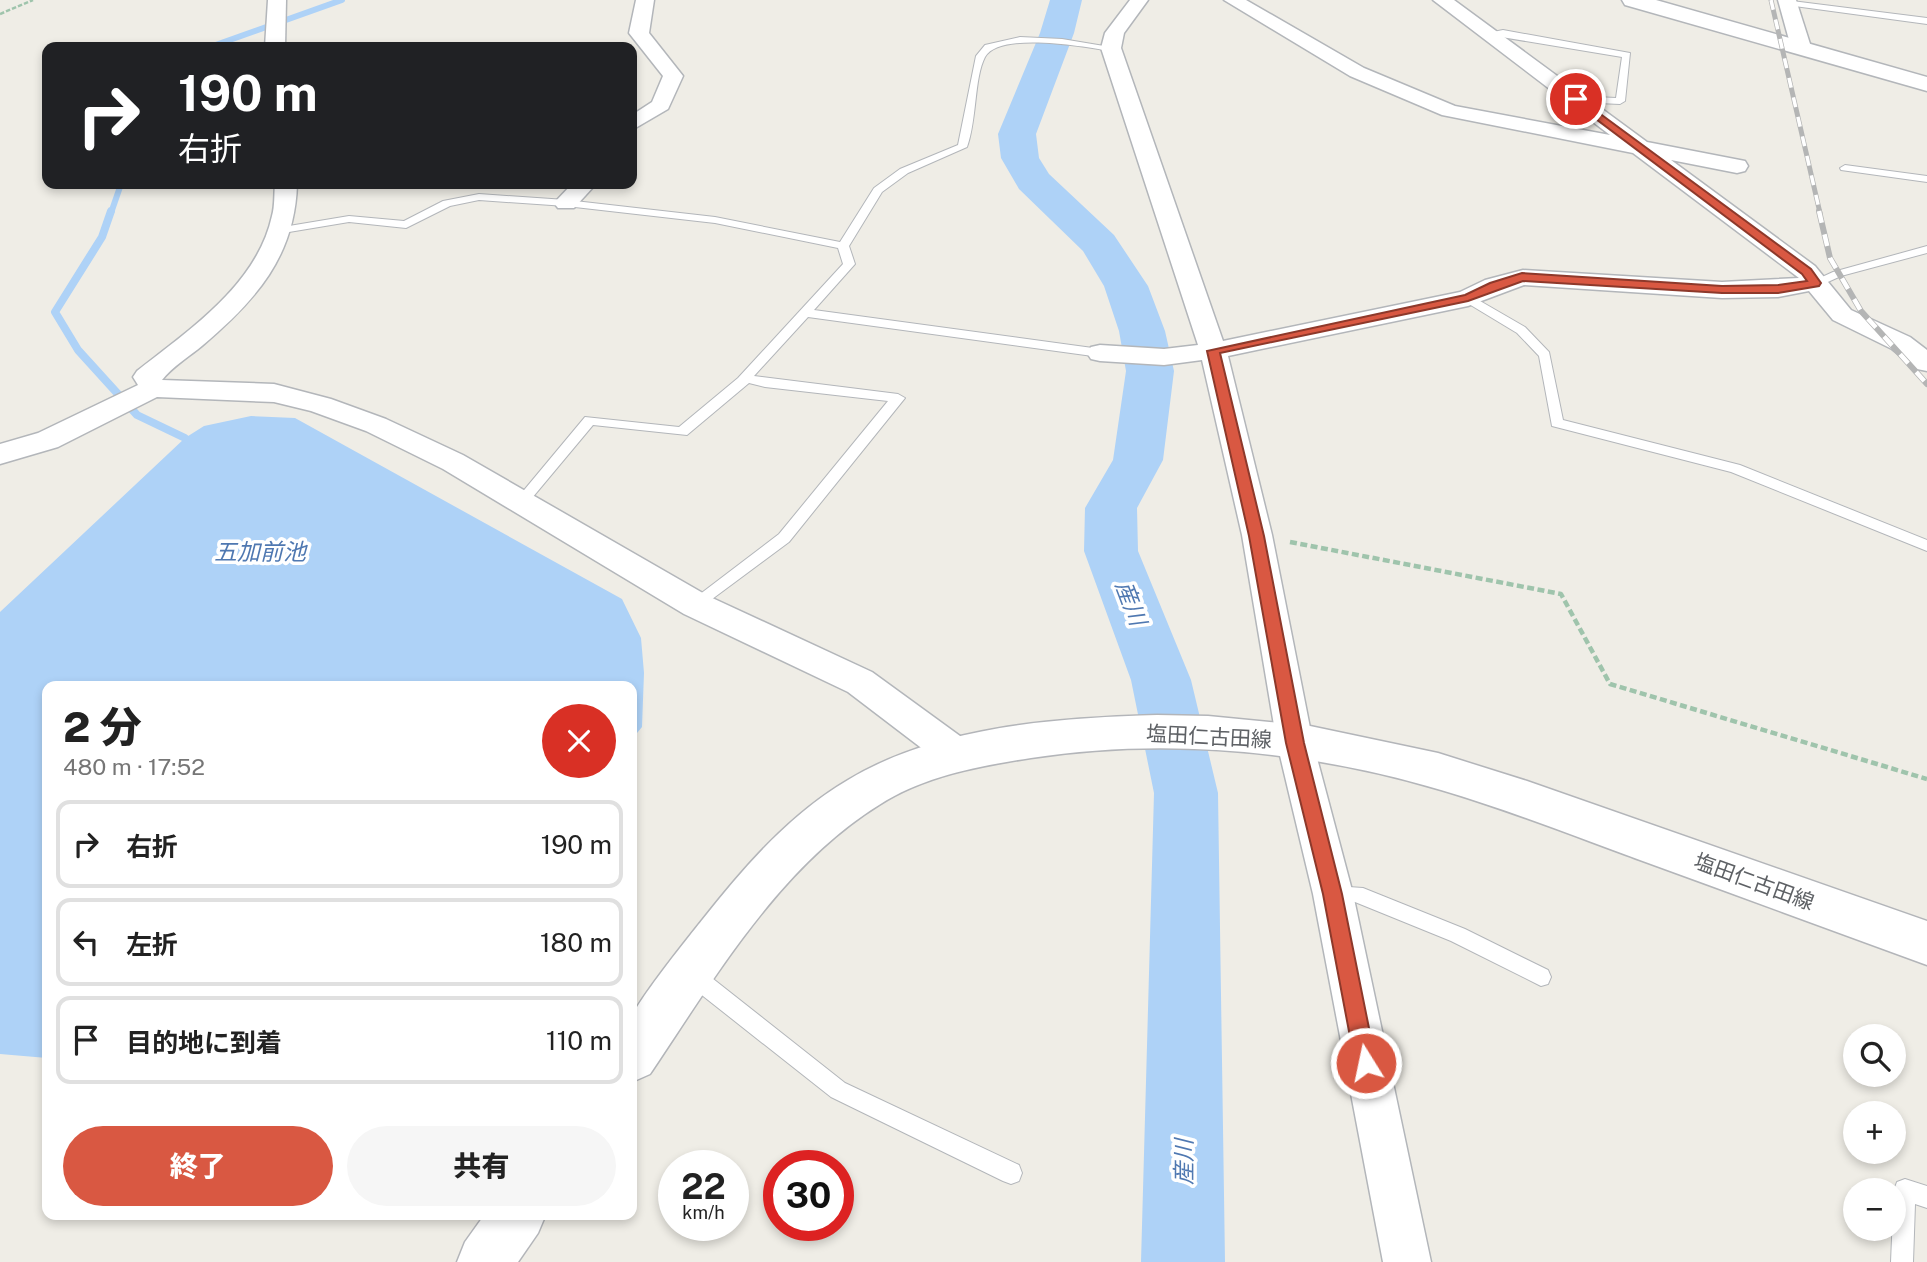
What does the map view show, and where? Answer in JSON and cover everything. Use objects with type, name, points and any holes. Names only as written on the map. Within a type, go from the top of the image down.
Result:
[{"type":"main road","points":[[1633,0],[1927,84]]},
{"type":"main road","name":"塩田仁古田線","points":[[637,1050],[748,899],[810,834],[862,793],[910,770],[958,755],[1041,739],[1096,734],[1162,732],[1225,736],[1295,743],[1408,763],[1504,792],[1927,943]]},
{"type":"main road","points":[[485,1262],[515,1220]]},
{"type":"street","points":[[275,42],[277,0]]},
{"type":"street","points":[[637,121],[661,104],[673,76],[639,33],[645,0]]},
{"type":"street","points":[[1139,0],[1115,33],[1111,48],[1213,351],[1256,536],[1295,743],[1333,894],[1374,1113],[1408,1262]]},
{"type":"street","points":[[1233,0],[1357,72],[1449,111],[1737,166]]},
{"type":"street","points":[[1442,0],[1806,271],[1842,315],[1901,343],[1927,363]]},
{"type":"street","points":[[1787,1],[1801,47]]},
{"type":"street","points":[[153,388],[147,377],[206,329],[251,283],[283,230],[286,189]]},
{"type":"street","points":[[566,203],[580,189]]},
{"type":"street","points":[[1100,353],[1164,357],[1213,351],[1468,298],[1494,285],[1522,277],[1722,290],[1778,289],[1815,283]]},
{"type":"street","points":[[0,454],[47,440],[153,388],[274,393],[321,405],[398,436],[522,501],[696,605],[860,682],[958,755]]},
{"type":"lane","points":[[1787,1],[1927,21]]},
{"type":"lane","points":[[1488,34],[1503,33],[1627,55],[1620,101],[1576,99]]},
{"type":"lane","points":[[843,246],[878,190],[904,171],[962,147],[970,129],[981,54],[990,45],[1015,40],[1111,48]]},
{"type":"lane","points":[[1845,168],[1927,178]]},
{"type":"lane","points":[[283,230],[349,219],[406,225],[447,203],[479,197],[566,203],[715,220],[843,246]]},
{"type":"lane","points":[[522,501],[590,420],[682,432],[746,378],[849,264],[843,246]]},
{"type":"lane","points":[[1815,283],[1837,274],[1927,249]]},
{"type":"lane","points":[[1468,298],[1521,330],[1545,355],[1557,423],[1735,468],[1927,546]]},
{"type":"lane","points":[[804,313],[1100,353]]},
{"type":"lane","points":[[696,605],[784,538],[898,398],[765,383],[746,378]]},
{"type":"lane","points":[[1333,894],[1356,894],[1458,935],[1541,977]]},
{"type":"lane","points":[[691,974],[838,1090],[1011,1173]]},
{"type":"lane","points":[[1902,1262],[1905,1190],[1927,1197]]},
{"type":"path","points":[[0,14],[33,0]]},
{"type":"path","points":[[1256,536],[1562,594],[1610,684],[1927,779]]},
{"type":"water","name":"五加前池","points":[[251,416],[295,418],[622,599],[641,638],[644,673],[642,727],[637,733],[637,681],[42,681],[42,1058],[0,1054],[0,612],[185,438],[204,426]]},
{"type":"waterway","points":[[224,42],[342,0]]},
{"type":"waterway","name":"産川","points":[[1066,0],[1057,33],[1017,134],[1020,158],[1033,181],[1099,244],[1126,286],[1142,331],[1150,371],[1138,460],[1111,508],[1111,551],[1161,680],[1186,793],[1183,1262]]},
{"type":"waterway","points":[[111,213],[119,189]]},
{"type":"waterway","points":[[111,211],[102,237],[55,312],[78,350],[137,415],[185,438]]},
{"type":"railway","points":[[1771,0],[1820,213]]},
{"type":"railway","points":[[1819,211],[1830,258],[1861,311],[1927,384]]},
{"type":"route","points":[[1366,1063],[1333,894],[1295,743],[1256,536],[1213,351],[1468,298],[1494,285],[1522,277],[1722,290],[1778,289],[1815,283],[1806,271],[1576,99]]}]
